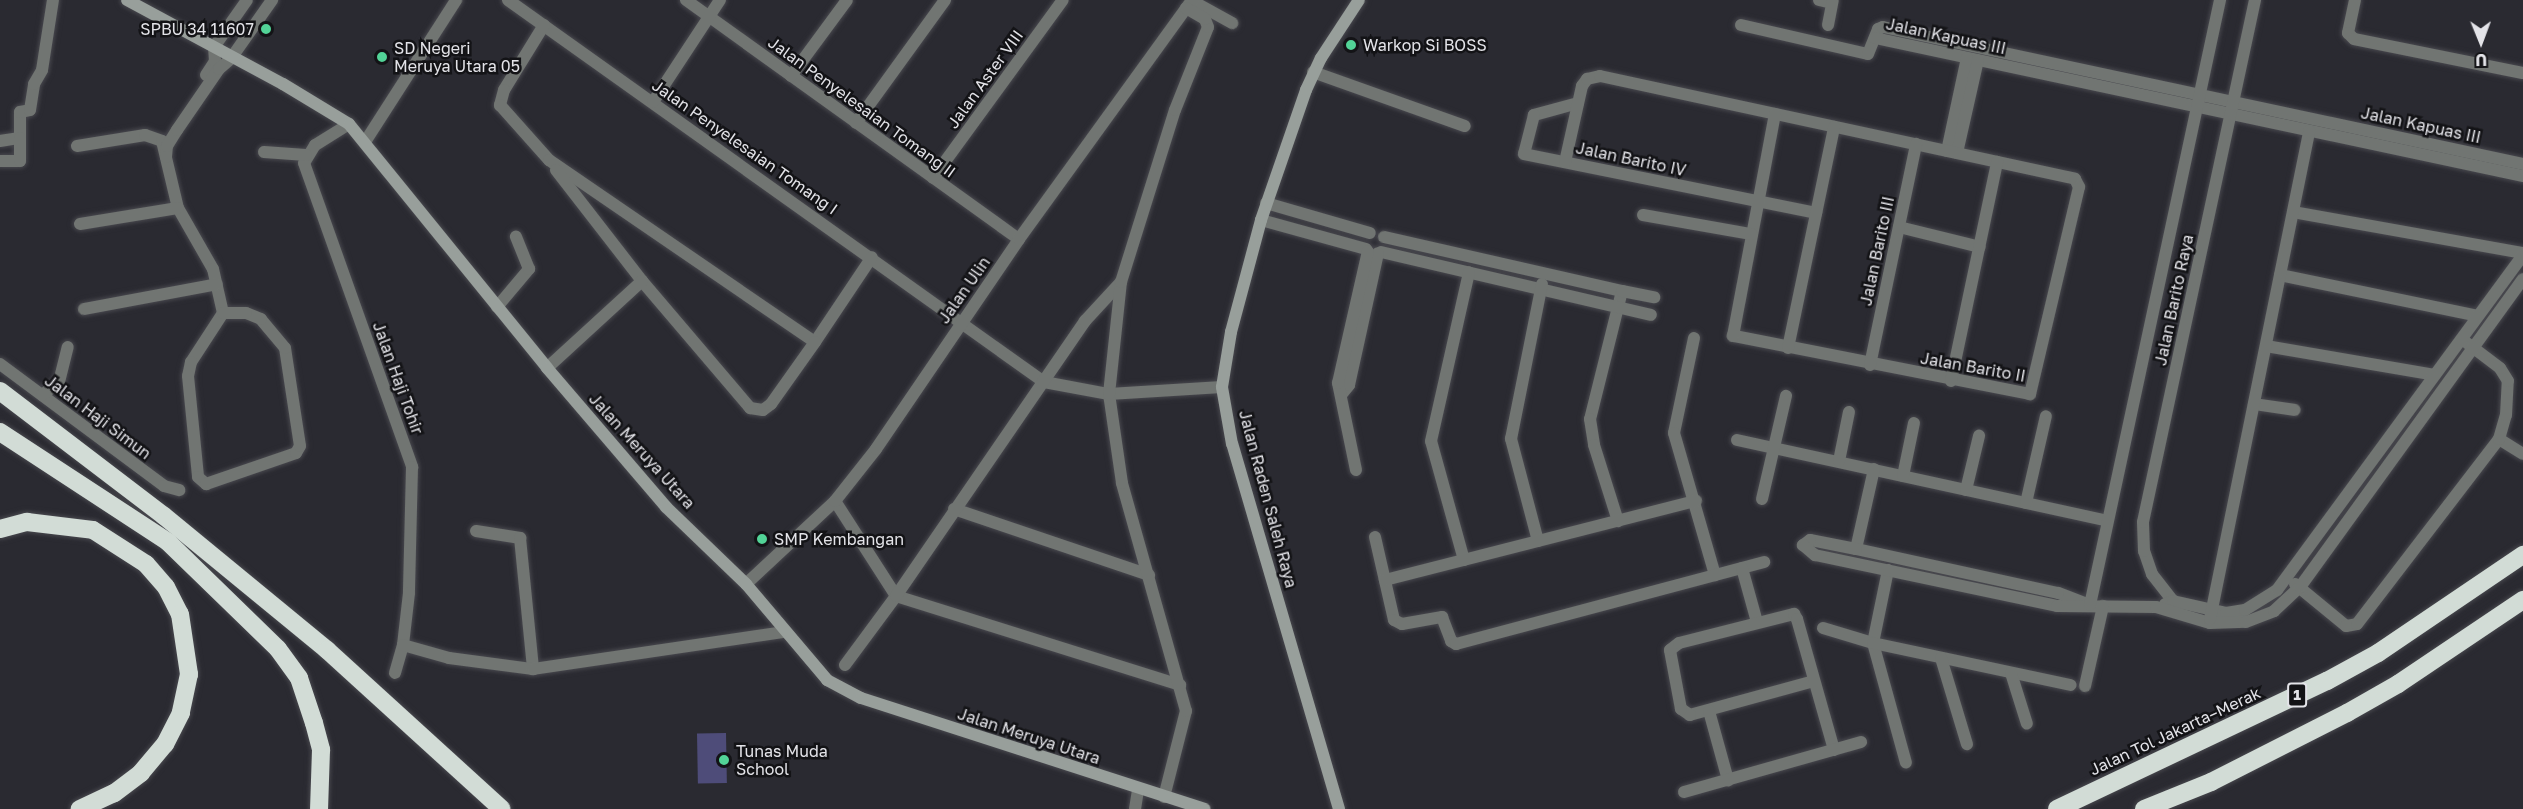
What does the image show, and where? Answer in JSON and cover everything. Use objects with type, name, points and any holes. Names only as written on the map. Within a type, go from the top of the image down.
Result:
[{"type":"highway","points":[[0,391],[164,516],[327,650],[502,809]]},
{"type":"highway","points":[[0,432],[168,542],[278,649],[298,678],[321,750],[319,809]]},
{"type":"highway","points":[[0,529],[27,522],[93,530],[146,564],[166,587],[180,614],[189,674],[181,712],[165,744],[141,774],[114,794],[80,809]]},
{"type":"highway","name":"Jalan Tol Jakarta–Merak","points":[[2057,809],[2338,675],[2378,653],[2523,555]]},
{"type":"highway","name":"1","points":[[2144,809],[2211,782],[2347,713],[2398,684],[2523,600]]},
{"type":"main road","name":"Jalan Raden Saleh Raya","points":[[1339,809],[1232,444],[1222,387],[1231,332],[1266,203],[1313,72],[1359,0]]},
{"type":"main road","name":"Jalan Meruya Utara","points":[[134,2],[349,124],[547,368],[666,507],[746,584],[814,669],[861,698],[1138,790],[1205,809]]},
{"type":"street","points":[[0,161],[20,161],[20,112],[31,111],[33,84],[43,66],[53,0]]},
{"type":"street","points":[[183,212],[162,141],[214,62],[213,47],[247,0]]},
{"type":"street","points":[[223,313],[246,313],[261,319],[285,348],[300,448],[296,453],[205,483],[198,477],[189,367],[223,313],[217,284],[206,252],[180,204],[166,159],[167,146],[219,69],[233,57],[272,0]]},
{"type":"street","points":[[365,142],[456,0]]},
{"type":"street","name":"Jalan Penyelesaian Tomang I","points":[[508,0],[872,257],[1044,382]]},
{"type":"street","name":"Jalan Penyelesaian Tomang II","points":[[686,0],[1019,239]]},
{"type":"street","points":[[653,102],[720,0]]},
{"type":"street","points":[[791,76],[847,0]]},
{"type":"street","points":[[856,123],[945,0]]},
{"type":"street","name":"Jalan Aster VIII","points":[[933,178],[1063,0]]},
{"type":"street","points":[[1819,0],[1832,2],[1828,25]]},
{"type":"street","name":"Jalan Barito Raya","points":[[2085,686],[2107,521],[2220,0]]},
{"type":"street","name":"Jalan Barito Raya","points":[[2173,602],[2152,574],[2144,551],[2143,522],[2255,0]]},
{"type":"street","points":[[2355,0],[2348,33],[2354,39],[2523,73]]},
{"type":"street","points":[[1190,3],[1232,23]]},
{"type":"street","points":[[1164,797],[1186,722],[1180,685],[1122,483],[1109,394],[1121,282],[1175,110],[1208,27],[1205,19],[1190,3]]},
{"type":"street","name":"Jalan Ulin","points":[[746,584],[835,501],[876,449],[1019,239],[1190,3]]},
{"type":"street","points":[[544,25],[504,90],[500,105],[549,160],[642,281],[750,408],[763,410],[771,404],[872,257]]},
{"type":"street","points":[[1741,25],[1868,54],[1875,38]]},
{"type":"street","name":"Jalan Kapuas III","points":[[2523,164],[2404,145],[2309,131],[2233,108],[2201,95],[1883,27],[1878,29],[1875,38],[2198,108],[2233,108],[2404,145],[2523,176]]},
{"type":"street","points":[[214,62],[233,57]]},
{"type":"street","points":[[1952,152],[1973,59]]},
{"type":"street","points":[[1313,72],[1465,126]]},
{"type":"street","points":[[1565,162],[1584,82],[1600,76],[1997,162],[1951,381]]},
{"type":"street","name":"Jalan Barito IV","points":[[1578,103],[1534,115],[1524,152],[1526,156],[1816,213]]},
{"type":"street","points":[[1643,215],[1751,234],[1775,114]]},
{"type":"street","points":[[264,152],[306,155],[349,124]]},
{"type":"street","points":[[1788,348],[1834,127]]},
{"type":"street","points":[[2211,617],[2309,131]]},
{"type":"street","points":[[77,146],[145,135],[162,141]]},
{"type":"street","points":[[0,141],[20,138]]},
{"type":"street","name":"Jalan Barito III","points":[[1870,365],[1916,144]]},
{"type":"street","name":"Jalan Haji Tohir","points":[[306,155],[306,172],[412,467],[414,519],[403,645],[395,673]]},
{"type":"street","points":[[549,160],[815,342]]},
{"type":"street","name":"Jalan Barito II","points":[[1751,234],[1733,335],[1870,365],[2030,394],[2078,182],[1997,162]]},
{"type":"street","points":[[1266,203],[1384,237],[1654,297]]},
{"type":"street","points":[[80,224],[183,212]]},
{"type":"street","points":[[2097,605],[2058,593],[1856,549],[1810,540],[1803,545],[1815,555],[2057,606],[2154,607],[2246,622],[2274,611],[2300,587],[2392,447],[2434,375],[2523,254],[2293,212]]},
{"type":"street","points":[[1261,220],[1373,251],[1651,315]]},
{"type":"street","points":[[1899,227],[1980,247]]},
{"type":"street","points":[[1370,233],[1365,240],[1373,251]]},
{"type":"street","points":[[497,307],[529,269],[516,237]]},
{"type":"street","points":[[1356,470],[1338,383],[1373,251],[1386,243],[1384,237]]},
{"type":"street","points":[[1464,560],[1431,441],[1468,272]]},
{"type":"street","points":[[1538,541],[1511,439],[1544,274]]},
{"type":"street","points":[[2280,275],[2478,316]]},
{"type":"street","points":[[2154,607],[2173,602],[2211,617],[2245,610],[2264,601],[2286,580],[2474,347],[2523,279]]},
{"type":"street","points":[[547,368],[642,281]]},
{"type":"street","points":[[845,665],[896,596],[1085,321],[1121,282]]},
{"type":"street","points":[[84,309],[217,284]]},
{"type":"street","points":[[1618,521],[1594,445],[1590,418],[1623,291]]},
{"type":"street","points":[[1694,338],[1674,428],[1715,575]]},
{"type":"street","points":[[2286,580],[2300,587],[2346,626],[2357,624],[2499,438],[2506,415],[2508,381],[2500,368],[2461,339]]},
{"type":"street","points":[[2266,346],[2434,375]]},
{"type":"street","points":[[42,395],[59,382],[68,347]]},
{"type":"street","name":"Jalan Haji Simun","points":[[0,364],[164,486],[179,490]]},
{"type":"street","points":[[1044,382],[1109,394],[1222,387]]},
{"type":"street","points":[[1762,499],[1786,396]]},
{"type":"street","points":[[2254,404],[2295,410]]},
{"type":"street","points":[[1839,461],[1849,412]]},
{"type":"street","points":[[2026,503],[2046,416]]},
{"type":"street","points":[[1903,476],[1914,423]]},
{"type":"street","points":[[1966,490],[1979,436]]},
{"type":"street","points":[[2499,438],[2523,454]]},
{"type":"street","points":[[1737,440],[2107,521]]},
{"type":"street","points":[[1856,549],[1874,469]]},
{"type":"street","points":[[835,501],[896,596],[1180,685]]},
{"type":"street","points":[[1384,580],[1696,501]]},
{"type":"street","points":[[954,509],[1149,575]]},
{"type":"street","points":[[476,531],[520,538],[532,669]]},
{"type":"street","points":[[1375,537],[1396,622],[1440,616],[1451,641],[1460,644],[1764,562]]},
{"type":"street","points":[[1742,568],[1757,622]]},
{"type":"street","points":[[1888,570],[1873,643],[1906,763]]},
{"type":"street","points":[[1985,591],[1987,578]]},
{"type":"street","points":[[1814,681],[1690,715],[1683,712],[1670,650],[1679,643],[1794,614],[1814,681],[1834,750]]},
{"type":"street","points":[[1823,628],[1873,643],[2071,685]]},
{"type":"street","points":[[403,645],[449,658],[532,669],[785,632]]},
{"type":"street","points":[[1941,658],[1967,744]]},
{"type":"street","points":[[2011,673],[2027,724]]},
{"type":"street","points":[[1709,711],[1728,780]]},
{"type":"street","points":[[1684,792],[1861,742]]},
{"type":"street","points":[[1135,809],[1138,790]]},
{"type":"shaded area","points":[[726,733],[727,783],[698,783],[697,734]]},
{"type":"place","name":"SPBU 34 11607","points":[[266,29]]},
{"type":"place","name":"Warkop Si BOSS","points":[[1351,45]]},
{"type":"place","name":"SD Negeri Meruya Utara 05","points":[[382,57]]},
{"type":"place","name":"SMP Kembangan","points":[[762,539]]},
{"type":"place","name":"Tunas Muda School","points":[[724,760]]}]
